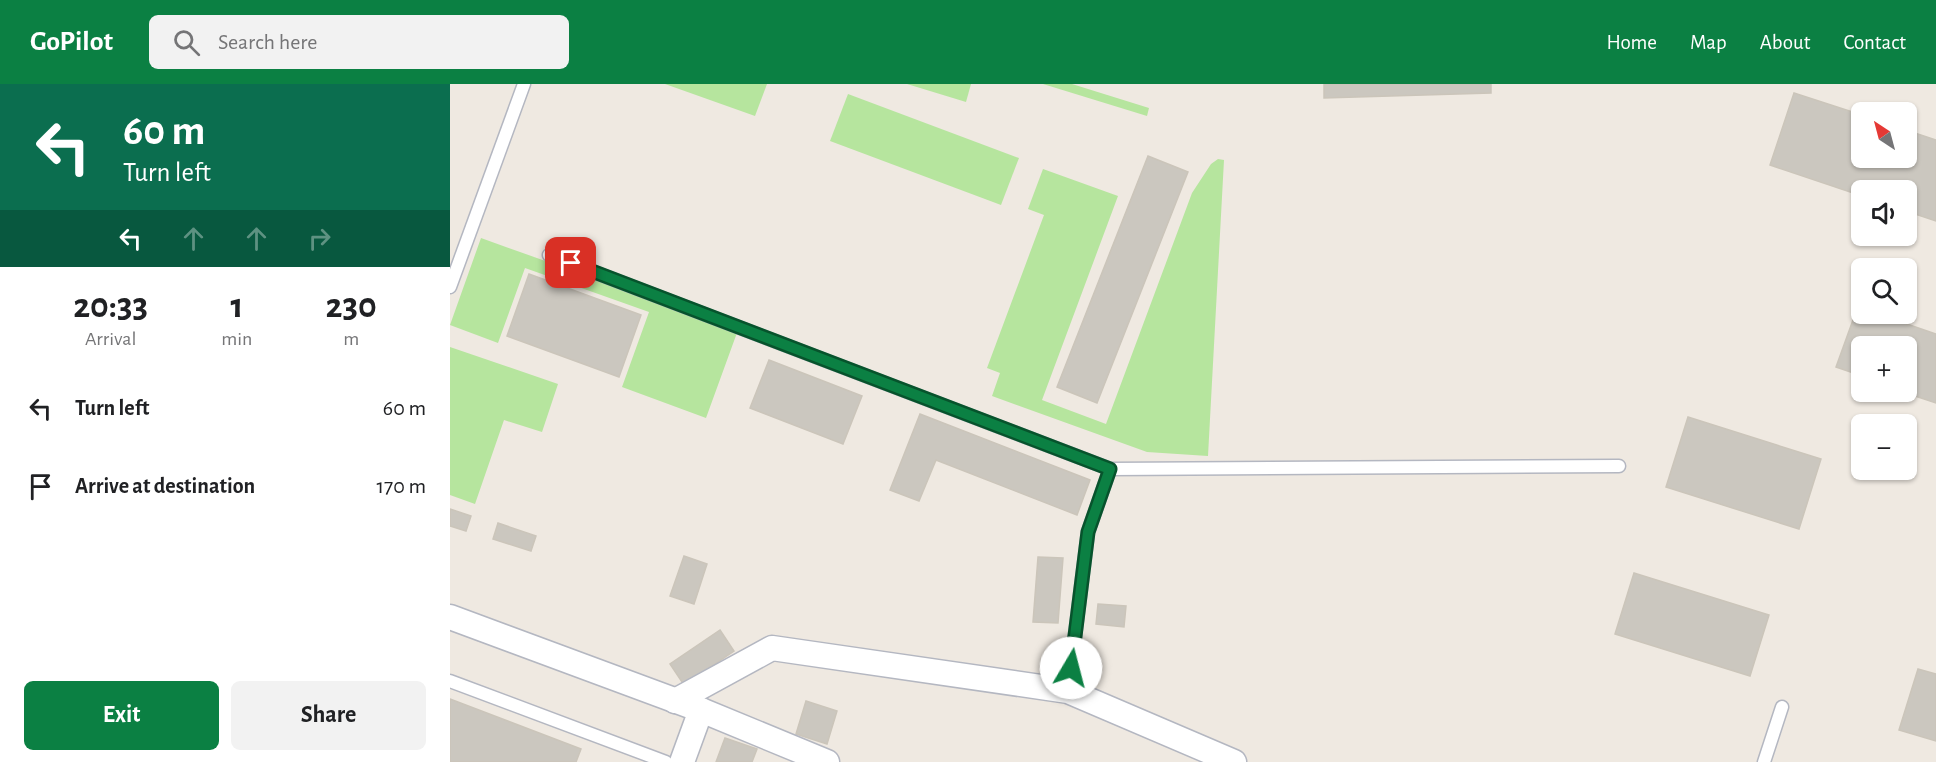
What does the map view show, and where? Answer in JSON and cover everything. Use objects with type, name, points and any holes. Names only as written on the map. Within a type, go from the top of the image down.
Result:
[{"type":"street","points":[[450,617],[701,710],[826,762]]},
{"type":"street","points":[[675,701],[772,648],[1068,691],[1234,762]]},
{"type":"street","points":[[682,762],[701,710]]},
{"type":"lane","points":[[450,287],[524,84]]},
{"type":"lane","points":[[549,255],[1110,469],[1619,466]]},
{"type":"lane","points":[[1068,691],[1088,532],[1110,469]]},
{"type":"lane","points":[[450,681],[666,762]]},
{"type":"lane","points":[[1764,762],[1782,707]]},
{"type":"green space","points":[[665,84],[767,84],[755,116]]},
{"type":"green space","points":[[907,84],[971,84],[966,102]]},
{"type":"green space","points":[[1043,84],[1072,84],[1149,108],[1147,116]]},
{"type":"green space","points":[[848,94],[1019,158],[1001,205],[830,141]]},
{"type":"green space","points":[[1218,159],[1224,160],[1208,456],[1147,452],[992,396],[1000,373],[987,368],[1044,215],[1028,209],[1043,169],[1118,196],[1042,400],[1106,424],[1192,193],[1211,164]]},
{"type":"green space","points":[[481,238],[738,330],[706,418],[622,387],[649,312],[525,268],[498,343],[450,325]]},
{"type":"green space","points":[[450,347],[558,384],[542,432],[504,420],[475,504],[450,495]]},
{"type":"building","points":[[1324,84],[1491,84],[1491,93],[1324,98]]},
{"type":"building","points":[[1794,93],[1851,111],[1851,168],[1917,168],[1917,134],[1936,140],[1936,221],[1917,215],[1917,180],[1851,180],[1851,192],[1770,165]]},
{"type":"building","points":[[1148,156],[1188,172],[1097,403],[1057,387]]},
{"type":"building","points":[[529,274],[641,315],[619,377],[507,336]]},
{"type":"building","points":[[1852,324],[1907,324],[1936,334],[1936,403],[1917,397],[1917,336],[1851,336],[1851,372],[1836,367]]},
{"type":"building","points":[[769,360],[862,396],[843,444],[750,408]]},
{"type":"building","points":[[920,414],[1090,480],[1077,515],[936,460],[919,501],[890,490]]},
{"type":"building","points":[[1688,417],[1821,459],[1799,529],[1666,487]]},
{"type":"building","points":[[450,509],[471,516],[466,531],[450,526]]},
{"type":"building","points":[[498,523],[536,536],[531,551],[493,539]]},
{"type":"building","points":[[684,556],[707,564],[694,604],[670,596]]},
{"type":"building","points":[[1038,557],[1063,558],[1058,623],[1033,622]]},
{"type":"building","points":[[1634,573],[1769,615],[1750,676],[1615,634]]},
{"type":"building","points":[[1098,604],[1126,606],[1124,627],[1096,624]]},
{"type":"building","points":[[720,630],[734,651],[684,685],[670,664]]},
{"type":"building","points":[[1918,669],[1936,674],[1936,741],[1899,730]]},
{"type":"building","points":[[450,699],[581,749],[576,762],[450,762]]},
{"type":"building","points":[[806,701],[837,711],[827,744],[796,734]]},
{"type":"building","points":[[725,738],[757,749],[752,762],[716,762]]},
{"type":"route","points":[[571,263],[1110,469],[1088,532],[1071,668]]}]
